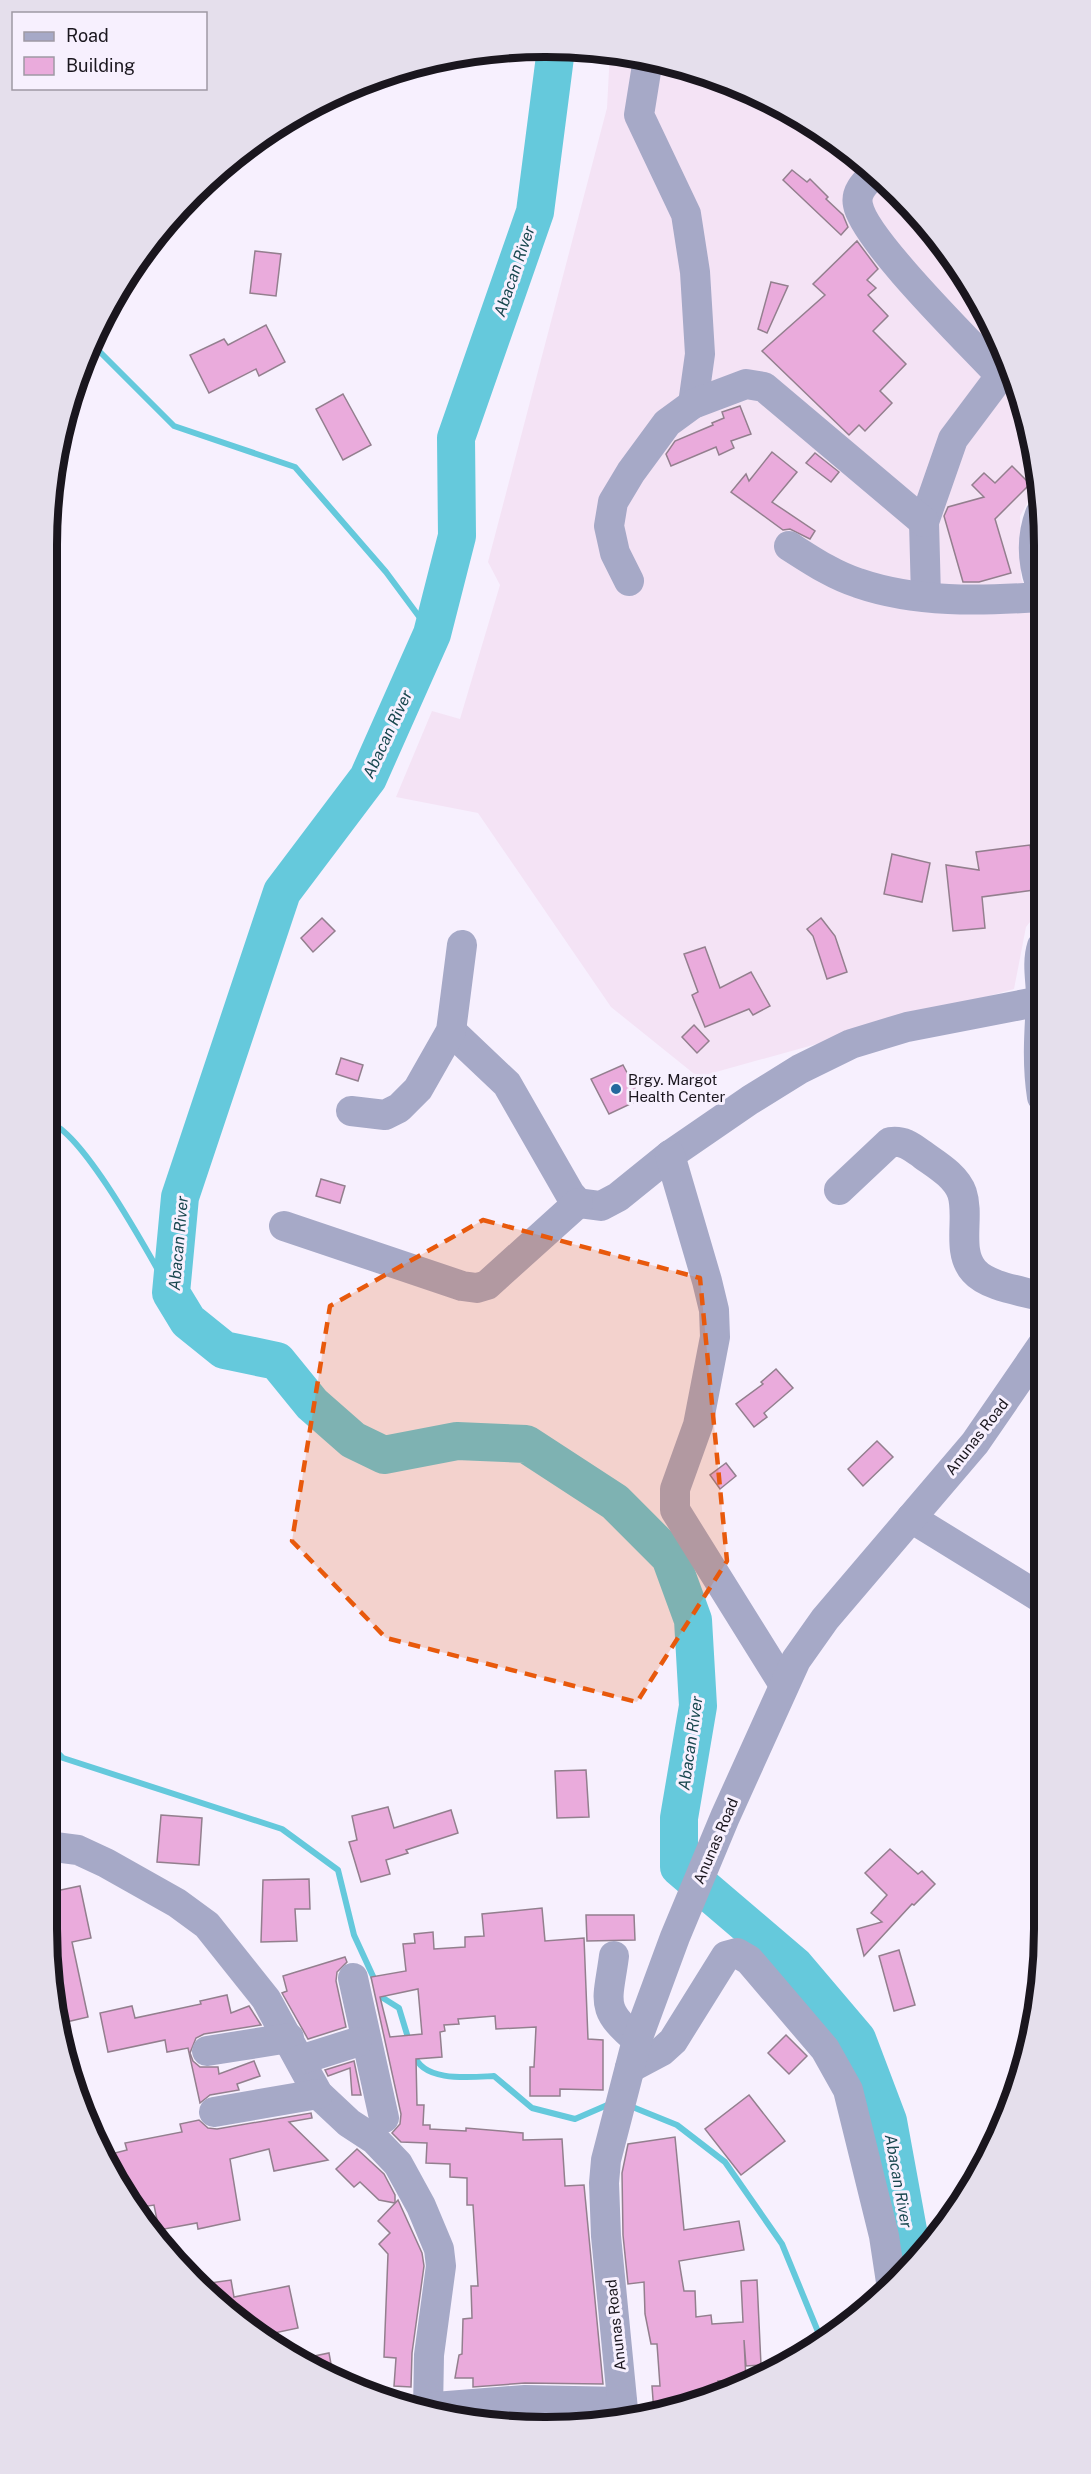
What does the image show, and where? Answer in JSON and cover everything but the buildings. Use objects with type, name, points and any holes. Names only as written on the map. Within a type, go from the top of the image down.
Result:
[{"type":"street","points":[[647,67],[639,115],[686,213],[695,272],[700,354],[693,404]]},
{"type":"street","points":[[869,179],[860,189],[857,203],[861,216],[883,247],[996,371],[998,379],[953,439],[924,522],[926,597]]},
{"type":"street","points":[[629,581],[615,553],[609,526],[613,502],[667,423],[693,404],[746,384],[764,387],[924,522]]},
{"type":"street","points":[[1034,537],[1034,557]]},
{"type":"street","points":[[789,546],[828,570],[858,583],[926,597],[990,600],[1034,597]]},
{"type":"street","points":[[351,1111],[385,1114],[399,1108],[418,1089],[451,1031],[462,945]]},
{"type":"street","points":[[451,1031],[507,1084],[570,1194],[578,1203],[601,1206],[618,1197],[670,1155],[800,1069],[851,1044],[907,1027],[1034,1002]]},
{"type":"street","points":[[839,1190],[890,1142],[899,1141],[908,1145],[945,1170],[962,1194],[966,1250],[974,1271],[984,1279],[1034,1294]]},
{"type":"street","points":[[670,1155],[707,1281],[714,1310],[715,1337],[698,1425],[675,1489],[675,1510],[784,1685]]},
{"type":"street","points":[[284,1226],[462,1286],[477,1288],[487,1285],[578,1203]]},
{"type":"street","name":"Anunas Road","points":[[623,2411],[604,2183],[606,2160],[631,2062],[675,1937],[725,1817],[796,1660],[825,1619],[994,1419],[1034,1358]]},
{"type":"street","points":[[911,1518],[1034,1594]]},
{"type":"street","points":[[57,1847],[78,1850],[106,1863],[177,1903],[207,1925],[261,1991],[318,2094],[349,2123],[387,2120]]},
{"type":"street","points":[[614,1956],[609,2010],[619,2026],[631,2062],[662,2051],[673,2041],[726,1956],[736,1953],[749,1960],[825,2049],[848,2090],[884,2236],[890,2275]]},
{"type":"street","points":[[353,1978],[398,2164],[409,2182],[439,2249],[441,2284],[429,2355],[426,2402]]},
{"type":"street","points":[[207,2050],[294,2049],[357,2042]]},
{"type":"street","points":[[214,2112],[318,2094]]},
{"type":"street","points":[[447,2407],[525,2400],[622,2411]]},
{"type":"highlighted area","points":[[483,1220],[700,1278],[727,1561],[637,1702],[386,1638],[292,1541],[330,1306]]},
{"type":"shaded area","points":[[609,61],[672,74],[703,83],[762,107],[817,139],[868,178],[913,223],[933,248],[969,301],[984,329],[1008,388],[1025,450],[1030,482],[1031,496],[1020,516],[1021,578],[1034,608],[1034,917],[1026,927],[1014,989],[698,1077],[611,1007],[478,813],[396,797],[432,711],[460,719],[500,585],[488,562],[607,108]]},
{"type":"waterway","name":"Abacan River","points":[[555,57],[535,212],[456,438],[457,536],[432,634],[368,778],[282,892],[180,1197],[171,1293],[188,1321],[224,1350],[277,1361],[312,1404],[353,1440],[384,1455],[457,1441],[526,1444],[615,1502],[670,1557],[693,1620],[698,1706],[679,1818],[679,1867],[795,1966],[857,2039],[888,2121],[912,2252]]},
{"type":"waterway","points":[[98,350],[174,426],[295,467],[386,572],[432,634]]},
{"type":"waterway","points":[[57,1127],[78,1146],[115,1197],[171,1293]]},
{"type":"waterway","points":[[57,1752],[63,1758],[282,1829],[338,1870],[354,1935],[383,1998],[399,2008],[409,2041]]},
{"type":"waterway","points":[[414,2054],[427,2070],[449,2076],[494,2076],[532,2108],[575,2119],[612,2103]]},
{"type":"waterway","points":[[630,2106],[677,2125],[725,2162],[782,2244],[819,2334]]},
{"type":"place","name":"Brgy. Margot Health Center","points":[[616,1089]]}]
